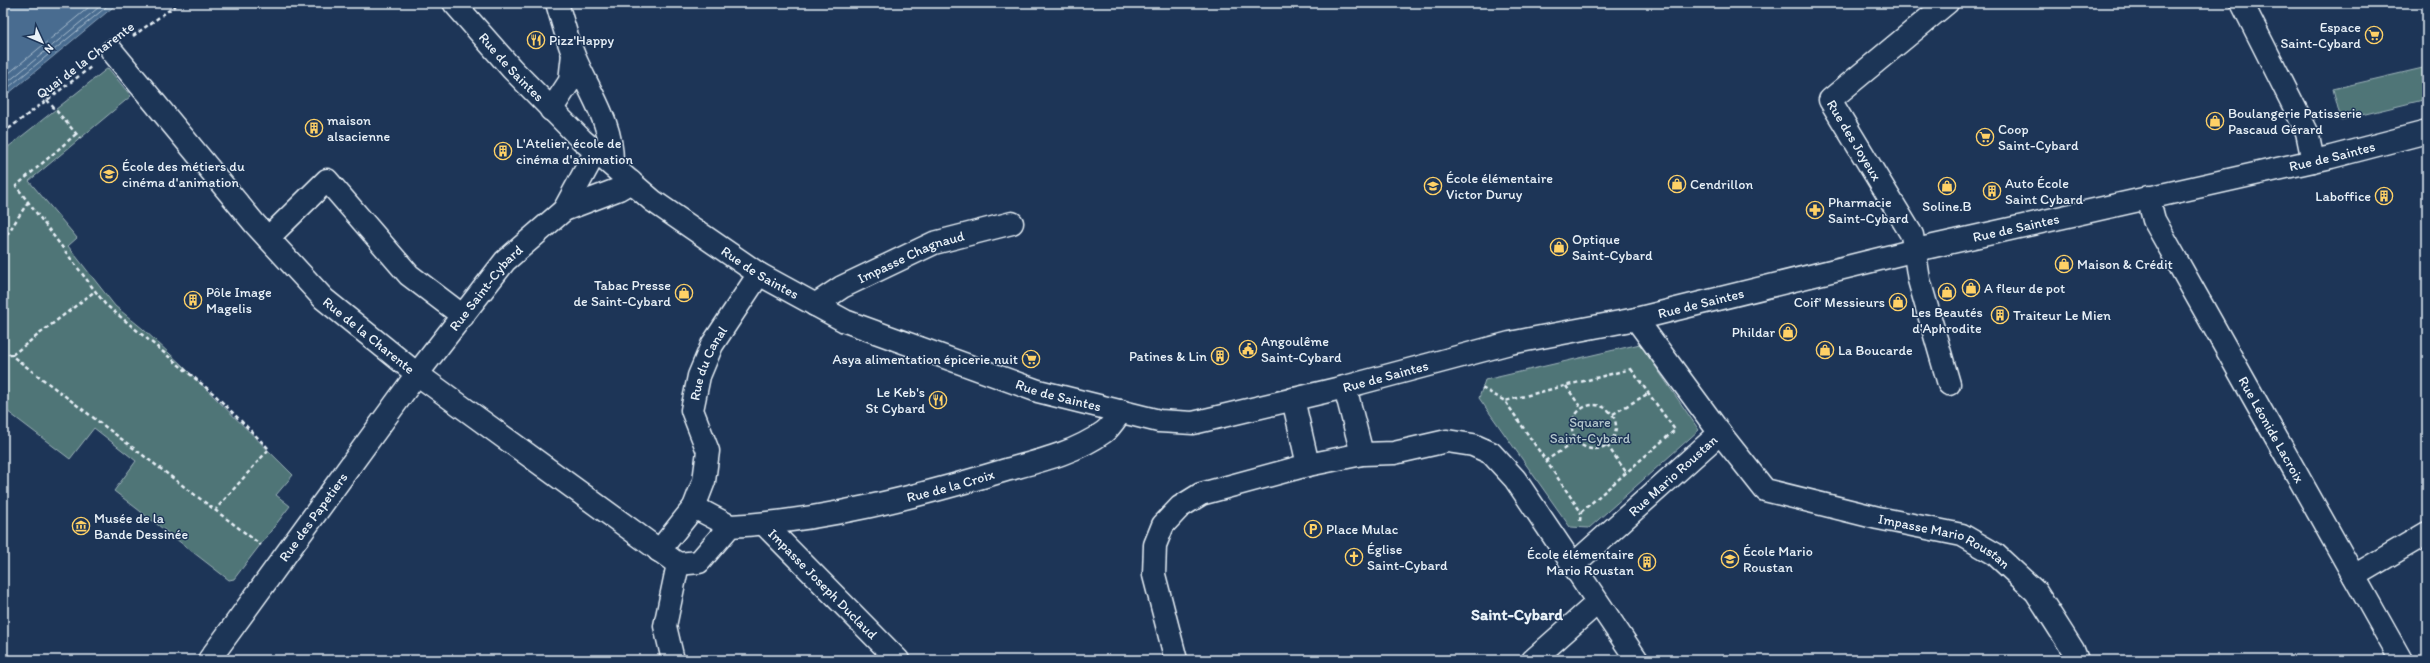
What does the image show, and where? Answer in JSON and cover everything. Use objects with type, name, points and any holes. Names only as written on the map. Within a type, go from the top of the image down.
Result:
[{"type":"street","name":"Rue de Saintes","points":[[454,3],[512,69],[552,110],[631,182],[653,201],[760,274],[814,305],[846,321],[1038,391],[1159,421],[1193,423],[1345,387],[1510,343],[1636,319],[1916,250],[2313,161],[2427,132]]},
{"type":"street","points":[[557,3],[573,54],[603,117],[612,144],[604,158]]},
{"type":"street","name":"Rue des Joyeux","points":[[1916,250],[1912,235],[1830,100],[1947,3]]},
{"type":"street","points":[[2242,3],[2308,132],[2313,161]]},
{"type":"street","name":"Rue de la Charente","points":[[112,51],[268,238],[324,299],[417,374],[678,564]]},
{"type":"street","points":[[552,110],[570,81],[573,54]]},
{"type":"street","name":"Rue Saint-Cybard","points":[[417,374],[505,261],[564,210],[604,158]]},
{"type":"street","points":[[268,238],[327,180],[409,275],[463,316]]},
{"type":"street","name":"Rue Saint-Cybard","points":[[564,210],[631,182]]},
{"type":"street","name":"Rue Léonide Lacroix","points":[[2148,197],[2154,220],[2401,660]]},
{"type":"street","name":"Impasse Chagnaud","points":[[814,305],[842,287],[934,243],[1012,223]]},
{"type":"street","points":[[1916,250],[1919,280],[1949,384]]},
{"type":"street","name":"Rue du Canal","points":[[660,551],[694,507],[704,481],[708,451],[692,410],[699,376],[712,345],[760,274]]},
{"type":"street","name":"Rue Mario Roustan","points":[[1572,565],[1720,433],[1636,319]]},
{"type":"street","name":"Rue des Papetiers","points":[[210,660],[417,374]]},
{"type":"street","points":[[1345,387],[1362,454]]},
{"type":"street","points":[[1293,400],[1308,465]]},
{"type":"street","name":"Rue de la Croix","points":[[730,526],[764,524],[839,512],[951,487],[1068,452],[1105,431],[1121,411]]},
{"type":"street","name":"Impasse Mario Roustan","points":[[1720,433],[1765,490],[1878,518],[1962,535],[1995,554],[2036,592],[2073,650],[2077,660]]},
{"type":"street","points":[[1176,660],[1154,575],[1154,545],[1163,525],[1180,507],[1201,494],[1308,465],[1362,454],[1394,453],[1447,441],[1473,445],[1491,453],[1515,479],[1597,603],[1637,660]]},
{"type":"street","points":[[673,660],[665,626],[678,564],[699,562],[730,526],[694,507]]},
{"type":"street","name":"Impasse Joseph Duclaud","points":[[764,524],[898,660]]},
{"type":"street","points":[[2354,576],[2427,533]]},
{"type":"street","points":[[1533,660],[1597,603]]},
{"type":"path","name":"Quai de la Charente","points":[[3,133],[179,3]]},
{"type":"path","points":[[47,100],[80,138]]},
{"type":"path","points":[[76,134],[16,186],[104,304],[214,394],[269,449],[216,509]]},
{"type":"path","points":[[3,241],[28,202]]},
{"type":"path","points":[[12,355],[95,291]]},
{"type":"path","points":[[3,349],[216,509],[282,561]]},
{"type":"path","points":[[1482,388],[1505,401],[1581,512],[1675,430],[1631,369],[1505,401]]},
{"type":"path","points":[[1566,386],[1581,408]]},
{"type":"path","points":[[1613,414],[1649,393]]},
{"type":"path","points":[[1592,404],[1604,406],[1613,414],[1617,425],[1614,437],[1607,445],[1596,449],[1584,448],[1576,440],[1571,429],[1573,418],[1581,408],[1592,404]]},
{"type":"path","points":[[1545,461],[1576,440]]},
{"type":"path","points":[[1607,445],[1626,472]]},
{"type":"green space","points":[[2427,67],[2427,99],[2341,120],[2333,89]]},
{"type":"green space","points":[[108,68],[131,96],[29,181],[77,238],[68,246],[115,306],[143,329],[183,366],[293,475],[276,495],[290,506],[234,579],[229,580],[114,491],[136,461],[94,428],[70,459],[3,408],[3,151]]},
{"type":"green space","name":"Square Saint-Cybard","points":[[1640,344],[1699,430],[1589,528],[1570,527],[1479,398],[1485,380]]},
{"type":"water","points":[[3,3],[118,3],[3,98]]},
{"type":"place","name":"Espace Saint-Cybard","points":[[2374,35]]},
{"type":"place","name":"Pizz'Happy","points":[[536,40]]},
{"type":"place","name":"Boulangerie Patisserie Pascaud Gérard","points":[[2215,121]]},
{"type":"place","name":"maison alsacienne","points":[[314,128]]},
{"type":"place","name":"Coop Saint-Cybard","points":[[1985,137]]},
{"type":"place","name":"L'Atelier, école de cinéma d'animation","points":[[503,151]]},
{"type":"place","name":"École des métiers du cinéma d'animation","points":[[109,174]]},
{"type":"place","name":"Cendrillon","points":[[1677,184]]},
{"type":"place","name":"École élémentaire Victor Duruy","points":[[1433,186]]},
{"type":"place","name":"Soline.B","points":[[1947,186]]},
{"type":"place","name":"Auto École Saint Cybard","points":[[1992,191]]},
{"type":"place","name":"Laboffice","points":[[2384,196]]},
{"type":"place","name":"Pharmacie Saint-Cybard","points":[[1815,210]]},
{"type":"place","name":"Optique Saint-Cybard","points":[[1559,247]]},
{"type":"place","name":"Maison & Crédit","points":[[2064,264]]},
{"type":"place","name":"A fleur de pot","points":[[1971,288]]},
{"type":"place","name":"Les Beautés d'Aphrodite","points":[[1947,292]]},
{"type":"place","name":"Tabac Presse de Saint-Cybard","points":[[684,293]]},
{"type":"place","name":"Pôle Image Magelis","points":[[193,300]]},
{"type":"place","name":"Coif' Messieurs","points":[[1898,302]]},
{"type":"place","name":"Traiteur Le Mien","points":[[2000,315]]},
{"type":"place","name":"Phildar","points":[[1788,332]]},
{"type":"place","name":"Angoulême Saint-Cybard","points":[[1248,349]]},
{"type":"place","name":"La Boucarde","points":[[1825,350]]},
{"type":"place","name":"Patines & Lin","points":[[1220,356]]},
{"type":"place","name":"Asya alimentation épicerie nuit","points":[[1031,359]]},
{"type":"place","name":"Le Keb's St Cybard","points":[[938,400]]},
{"type":"place","name":"Musée de la Bande Dessinée","points":[[81,526]]},
{"type":"place","name":"Place Mulac","points":[[1313,529]]},
{"type":"place","name":"Église Saint-Cybard","points":[[1354,557]]},
{"type":"place","name":"École Mario Roustan","points":[[1730,559]]},
{"type":"place","name":"École élémentaire Mario Roustan","points":[[1647,562]]},
{"type":"district","name":"Saint-Cybard","points":[[1517,614]]}]
